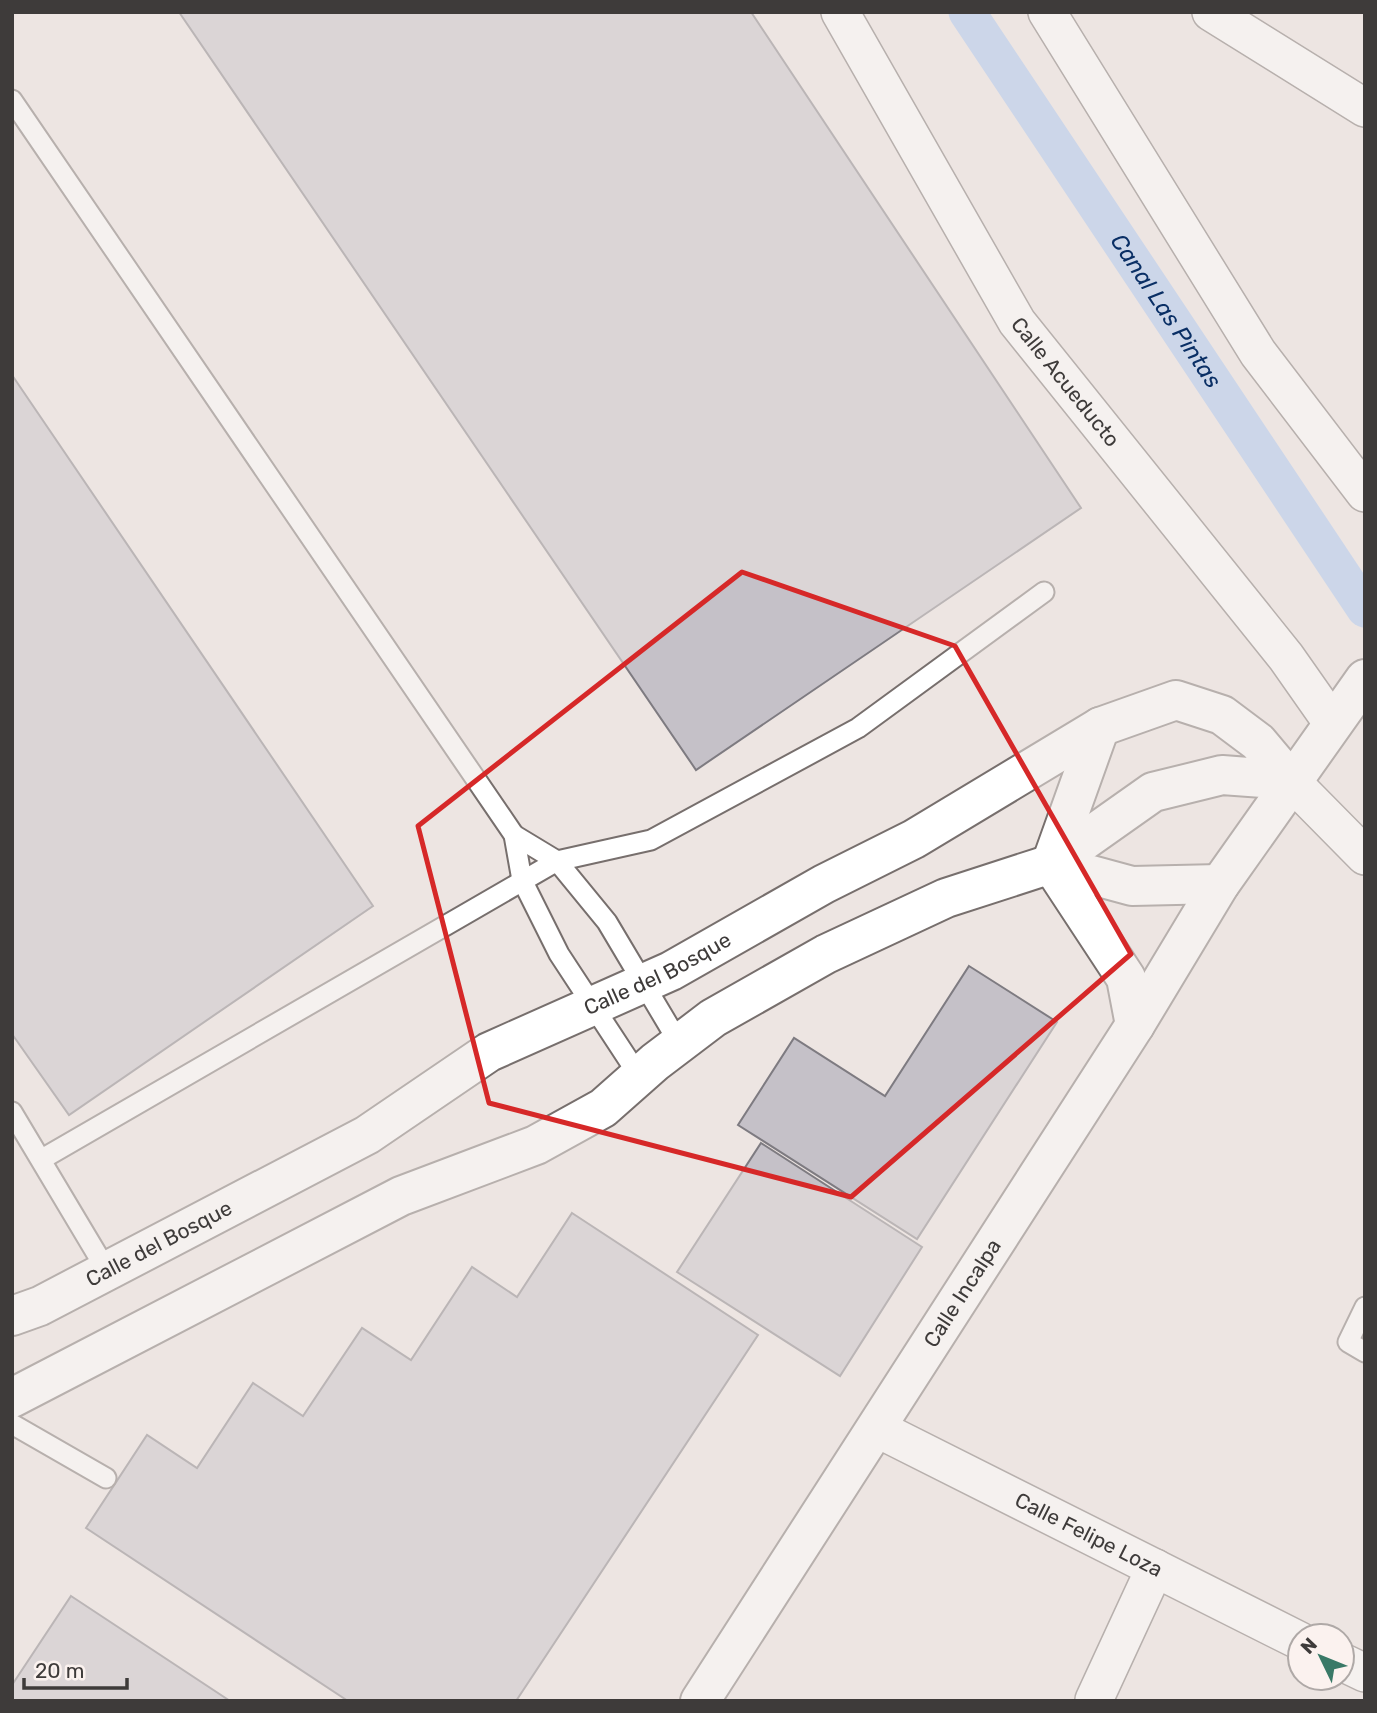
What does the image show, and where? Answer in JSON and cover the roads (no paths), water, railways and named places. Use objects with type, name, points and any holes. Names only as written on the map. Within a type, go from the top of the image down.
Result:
[{"type":"street","name":"Calle Acueducto","points":[[840,12],[1017,322],[1286,657],[1334,724]]},
{"type":"street","points":[[1046,12],[1258,353],[1365,493]]},
{"type":"street","points":[[1211,12],[1365,108]]},
{"type":"street","points":[[1290,780],[1363,682]]},
{"type":"street","name":"Calle del Bosque","points":[[12,1316],[40,1306],[368,1135],[489,1052],[671,971],[824,884],[914,839],[1100,727],[1176,700],[1222,715],[1258,743],[1290,780]]},
{"type":"street","points":[[1051,864],[1100,727]]},
{"type":"street","points":[[12,1398],[401,1196],[536,1145],[603,1108],[679,1043],[713,1018],[826,954],[946,898],[1051,864],[1153,792],[1222,775],[1290,780],[1365,856]]},
{"type":"street","name":"Calle Incalpa","points":[[700,1701],[1135,1025],[1220,884],[1290,780]]},
{"type":"street","points":[[1051,864],[1132,886],[1220,884]]},
{"type":"street","points":[[1051,864],[1126,978],[1135,1025]]},
{"type":"street","name":"Calle Felipe Loza","points":[[876,1428],[1286,1634]]},
{"type":"street","points":[[1094,1700],[1155,1568]]},
{"type":"lane","points":[[12,100],[514,835],[556,861],[607,922],[679,1043]]},
{"type":"lane","points":[[42,1159],[556,861],[651,841],[858,727],[1044,592]]},
{"type":"lane","points":[[514,835],[522,880],[559,954],[639,1076]]},
{"type":"lane","points":[[12,1112],[107,1271]]},
{"type":"lane","points":[[1365,1307],[1348,1342],[1365,1352]]},
{"type":"lane","points":[[12,1424],[106,1478]]},
{"type":"waterway","name":"Canal Las Pintas","points":[[967,12],[1365,609]]}]
